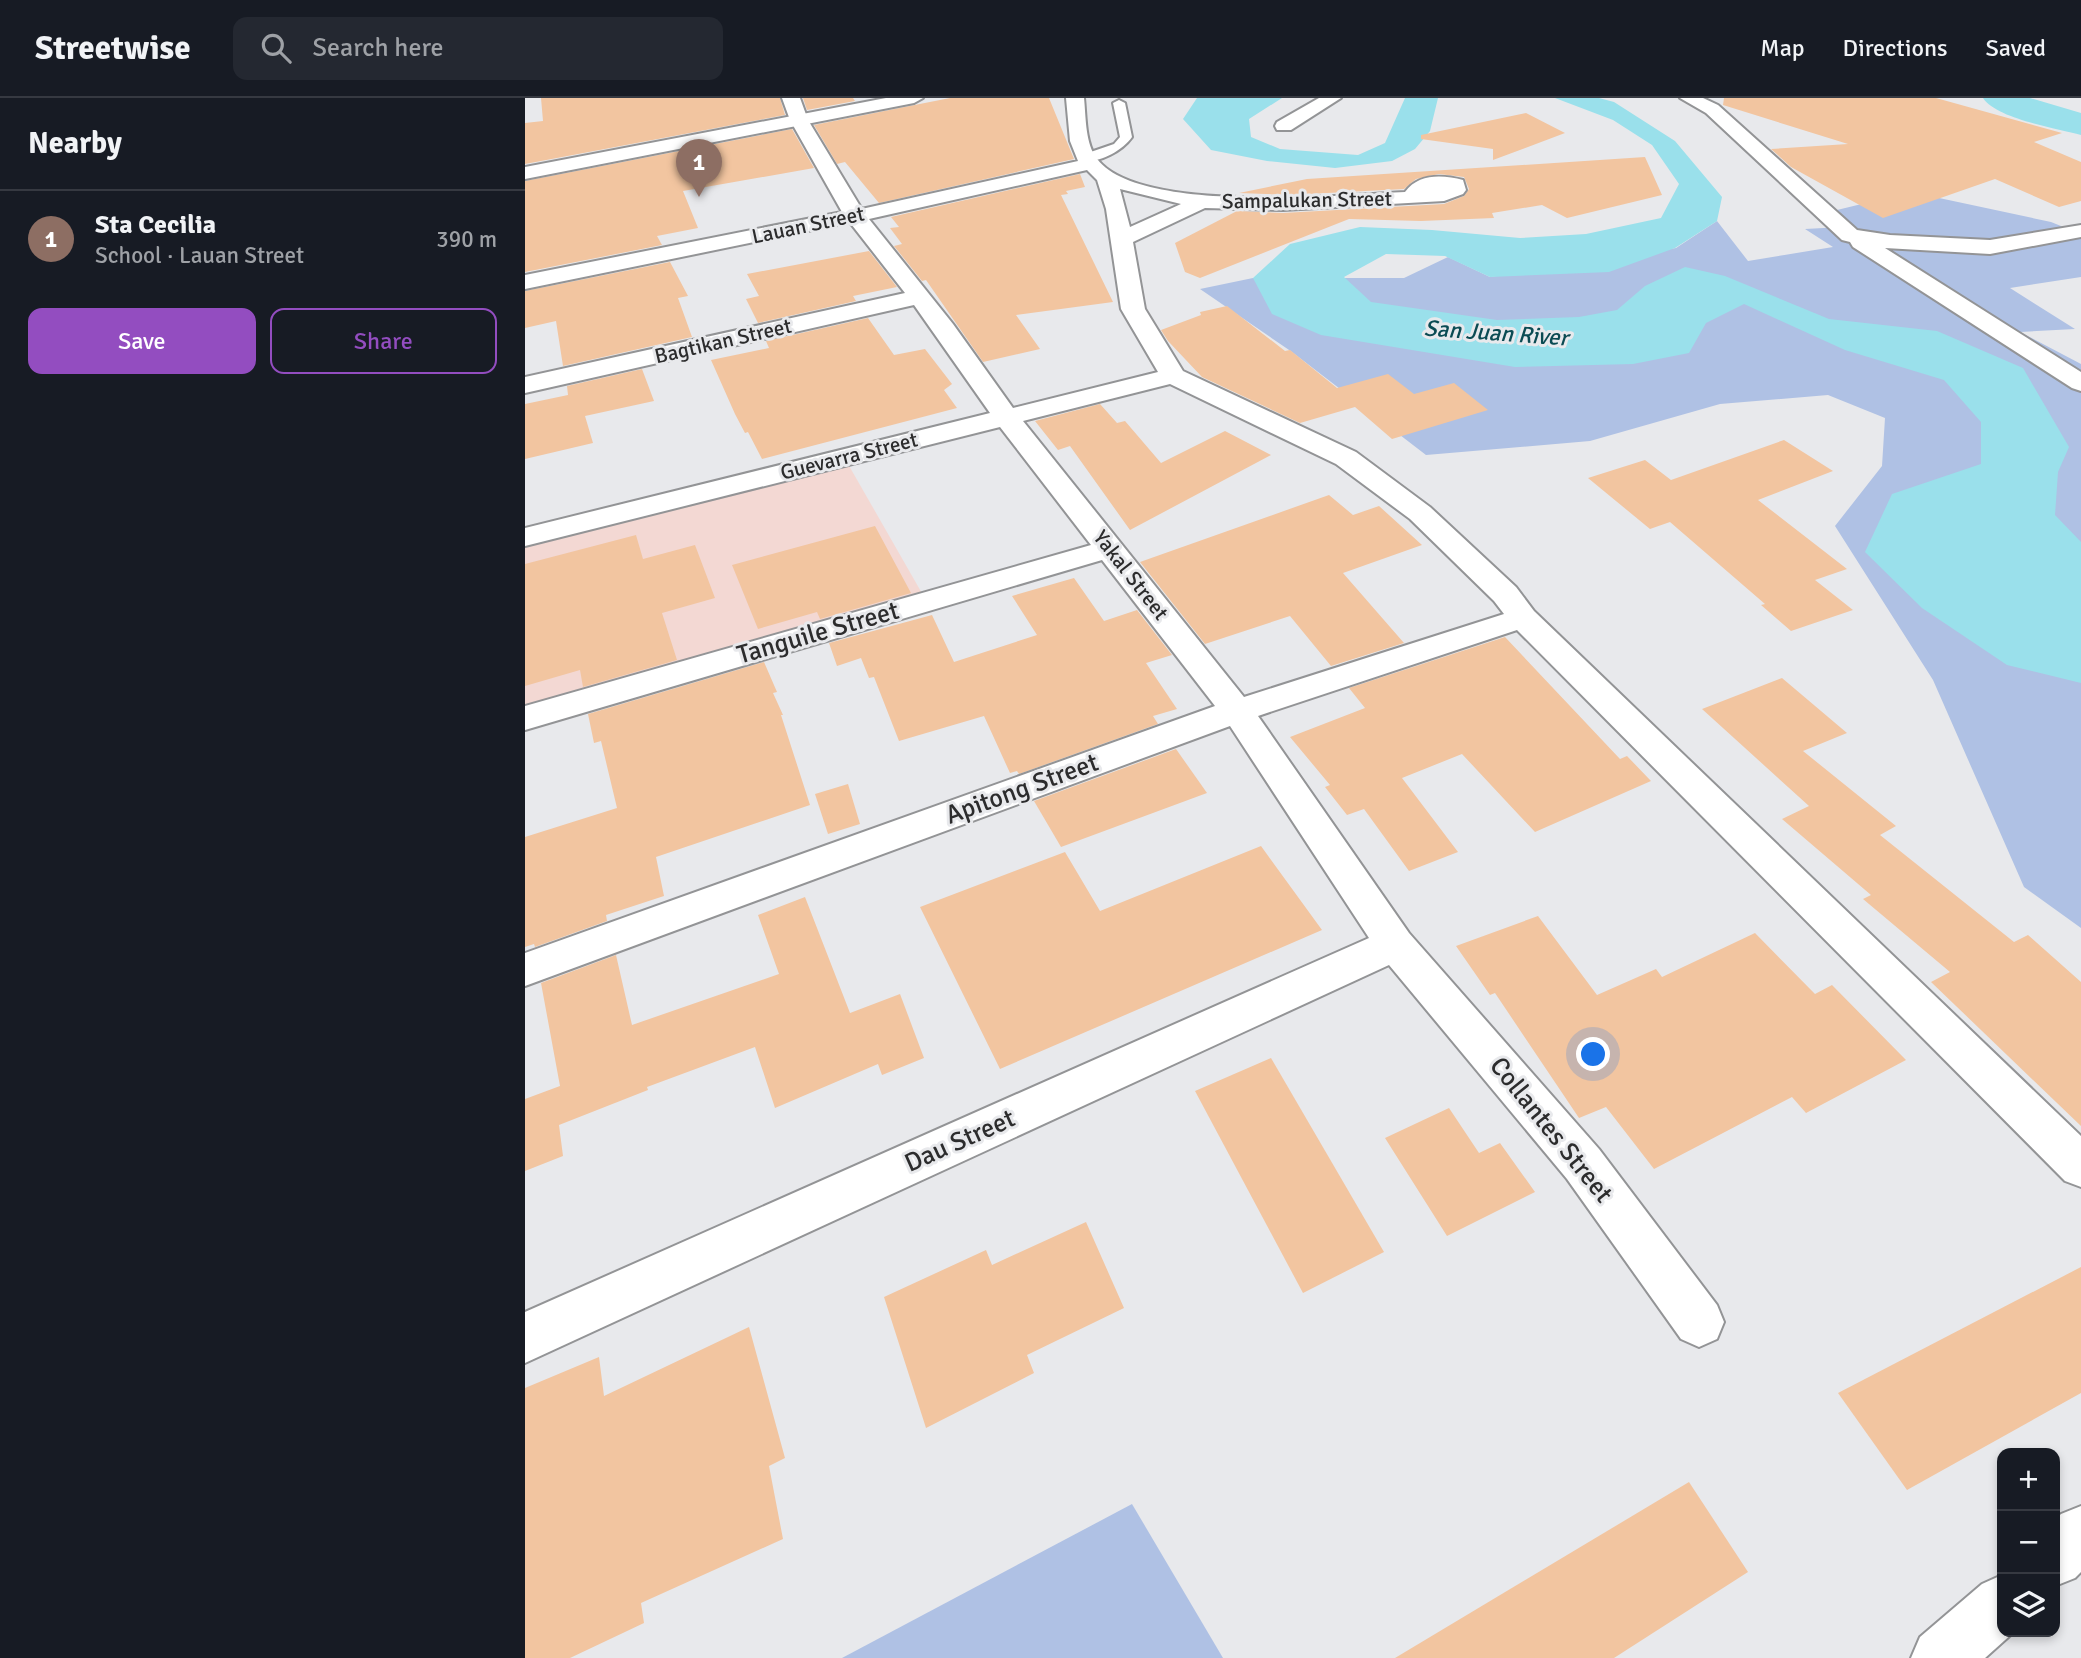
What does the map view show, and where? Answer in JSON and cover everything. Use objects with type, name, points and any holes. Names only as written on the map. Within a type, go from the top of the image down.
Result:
[{"type":"street","points":[[791,98],[799,120],[855,216]]},
{"type":"street","points":[[525,173],[913,98]]},
{"type":"street","points":[[1075,98],[1080,141],[1116,209],[1133,309],[1173,376],[1346,458],[1429,521],[1505,594],[1523,618],[2081,1166]]},
{"type":"street","points":[[1284,126],[1332,98]]},
{"type":"street","points":[[1689,98],[1711,109],[1850,235],[2081,383]]},
{"type":"street","name":"Sampalukan Street","points":[[1094,167],[1142,190],[1202,202],[1283,204],[1412,198]]},
{"type":"street","name":"Lauan Street","points":[[525,282],[1094,167]]},
{"type":"street","name":"Sampalukan Street","points":[[1120,240],[1202,202]]},
{"type":"street","name":"Yakal Street","points":[[855,216],[921,297],[1006,417],[1237,710],[1395,944]]},
{"type":"street","points":[[1850,235],[1891,242],[1990,247],[2081,231]]},
{"type":"street","name":"Bagtikan Street","points":[[525,385],[921,297]]},
{"type":"street","name":"Guevarra Street","points":[[525,537],[1173,376]]},
{"type":"street","name":"Tanguile Street","points":[[525,718],[1111,548]]},
{"type":"street","name":"Apitong Street","points":[[525,970],[1237,710],[1523,618]]},
{"type":"street","name":"Collantes Street","points":[[1395,944],[1583,1164],[1699,1322]]},
{"type":"street","name":"Dau Street","points":[[525,1338],[1395,944]]},
{"type":"street","points":[[2060,1553],[2081,1534]]},
{"type":"street","points":[[1941,1658],[1997,1608]]},
{"type":"lane","points":[[1094,167],[1126,137],[1119,103]]},
{"type":"shaded area","points":[[1911,192],[2051,222],[2081,234],[2081,277],[2010,288],[2075,329],[2020,332],[2081,364],[2081,928],[2024,887],[1933,680],[1835,526],[1882,466],[1885,418],[1828,395],[1720,404],[1590,441],[1426,455],[1292,352],[1200,289],[1253,278],[1404,278],[1448,257],[1490,277],[1676,248],[1717,221],[1748,261],[1833,247],[1805,229],[1842,227],[1837,210]]},
{"type":"shaded area","points":[[844,457],[927,602],[525,718],[525,537]]},
{"type":"shaded area","points":[[1132,1504],[1223,1658],[842,1658]]},
{"type":"water","points":[[1197,98],[1282,98],[1249,119],[1251,137],[1280,149],[1358,155],[1385,143],[1405,98],[1438,98],[1430,131],[1415,149],[1392,161],[1335,168],[1267,161],[1211,150],[1183,119]]},
{"type":"water","name":"San Juan River","points":[[1555,98],[1599,98],[1614,102],[1675,141],[1722,197],[1717,221],[1675,248],[1609,272],[1490,277],[1445,256],[1386,254],[1344,277],[1371,302],[1497,320],[1579,317],[1617,310],[1645,286],[1685,267],[1725,276],[1829,319],[1937,331],[2023,368],[2069,447],[2058,472],[2055,515],[2081,542],[2081,683],[2007,665],[1922,608],[1865,552],[1892,494],[1981,464],[1981,422],[1944,380],[1845,350],[1744,304],[1706,323],[1689,353],[1633,364],[1515,367],[1321,335],[1272,314],[1253,278],[1290,244],[1360,227],[1520,238],[1586,234],[1661,218],[1679,184],[1652,145],[1613,120]]},
{"type":"building","points":[[541,98],[780,98],[785,115],[525,164],[525,123],[543,121]]},
{"type":"building","points":[[803,98],[853,98],[855,101],[807,110]]},
{"type":"building","points":[[950,98],[1049,98],[1074,159],[879,203],[845,162],[837,164],[814,125]]},
{"type":"building","points":[[1724,98],[1936,98],[2062,133],[2034,142],[2081,162],[2081,201],[2059,207],[1995,179],[1883,218],[1791,167],[1771,149],[1848,144],[1723,105]]},
{"type":"building","points":[[1526,113],[1565,133],[1493,160],[1493,149],[1421,139],[1421,135]]},
{"type":"building","points":[[792,129],[814,168],[683,191],[698,228],[657,236],[662,245],[525,272],[525,181]]},
{"type":"building","points":[[1645,157],[1662,195],[1567,218],[1542,205],[1492,213],[1494,218],[1421,221],[1349,219],[1200,278],[1185,272],[1175,243],[1237,211],[1283,213],[1444,204],[1464,196],[1469,189],[1464,177],[1439,174],[1416,179],[1404,189],[1289,195],[1239,193],[1307,179]]},
{"type":"building","points":[[1080,174],[1085,187],[1066,191],[1068,194],[1061,195],[1113,302],[1016,315],[1040,349],[983,362],[926,280],[922,281],[894,246],[902,244],[890,228],[899,227],[891,217]]},
{"type":"building","points":[[869,251],[897,287],[853,296],[856,301],[758,323],[746,299],[759,296],[747,274]]},
{"type":"building","points":[[670,262],[688,296],[678,298],[692,337],[563,366],[556,321],[525,328],[525,291]]},
{"type":"building","points":[[1227,306],[1285,351],[1290,350],[1337,388],[1388,374],[1414,394],[1454,383],[1488,410],[1392,439],[1355,407],[1300,423],[1202,377],[1161,330],[1201,315],[1200,312]]},
{"type":"building","points":[[868,318],[894,355],[925,349],[952,384],[944,390],[957,408],[762,459],[735,414],[711,360],[769,348],[766,341]]},
{"type":"building","points":[[642,369],[654,401],[585,416],[593,443],[525,459],[525,404],[568,395],[567,386]]},
{"type":"building","points":[[1100,404],[1117,423],[1125,421],[1161,463],[1225,431],[1271,455],[1130,530],[1070,446],[1058,450],[1035,421]]},
{"type":"building","points":[[1784,440],[1833,471],[1758,500],[1847,569],[1815,580],[1853,610],[1791,631],[1761,605],[1765,604],[1670,522],[1650,529],[1588,478],[1645,460],[1671,480]]},
{"type":"building","points":[[1329,495],[1353,515],[1379,506],[1422,545],[1343,573],[1404,643],[1331,666],[1290,616],[1205,644],[1140,562]]},
{"type":"building","points":[[875,526],[911,593],[820,619],[817,612],[758,629],[732,565]]},
{"type":"building","points":[[636,535],[643,559],[695,545],[715,598],[662,613],[677,660],[583,687],[580,670],[525,686],[525,564]]},
{"type":"building","points":[[1074,578],[1104,621],[1137,610],[1172,655],[1146,663],[1177,709],[1153,716],[1158,724],[1019,774],[1017,771],[1010,773],[984,716],[899,741],[874,677],[869,678],[861,658],[837,666],[829,643],[932,615],[954,662],[1037,635],[1012,596]]},
{"type":"building","points":[[1505,637],[1620,759],[1627,756],[1651,781],[1535,832],[1462,754],[1402,778],[1458,852],[1409,871],[1364,809],[1347,815],[1325,787],[1330,785],[1290,737],[1365,708],[1349,688]]},
{"type":"building","points":[[764,662],[777,692],[773,693],[783,715],[810,805],[656,857],[664,896],[606,915],[607,921],[535,947],[534,944],[525,947],[525,837],[617,808],[601,741],[594,743],[588,714]]},
{"type":"building","points":[[1782,678],[1847,733],[1803,751],[1896,826],[1880,835],[2014,942],[2028,935],[2081,982],[2081,1126],[1931,982],[1950,972],[1863,899],[1871,895],[1782,819],[1809,806],[1702,709]]},
{"type":"building","points":[[1176,749],[1207,793],[1061,847],[1034,801]]},
{"type":"building","points":[[848,784],[860,824],[828,834],[815,794]]},
{"type":"building","points":[[1261,846],[1322,930],[1000,1069],[920,907],[1065,852],[1100,911]]},
{"type":"building","points":[[805,897],[850,1013],[900,994],[924,1058],[882,1075],[878,1064],[775,1108],[755,1047],[647,1087],[648,1090],[559,1125],[563,1156],[525,1171],[525,1099],[560,1086],[541,983],[616,955],[632,1025],[779,974],[758,915]]},
{"type":"building","points":[[1538,916],[1597,995],[1656,969],[1662,977],[1755,933],[1815,994],[1832,985],[1906,1060],[1806,1113],[1792,1097],[1654,1169],[1606,1107],[1579,1118],[1495,993],[1490,995],[1456,946]]},
{"type":"building","points":[[1271,1058],[1384,1252],[1303,1293],[1195,1091]]},
{"type":"building","points":[[1449,1108],[1479,1153],[1500,1143],[1535,1192],[1447,1236],[1385,1138]]},
{"type":"building","points":[[1086,1222],[1124,1308],[1027,1355],[1034,1373],[926,1428],[884,1297],[986,1250],[992,1265]]},
{"type":"building","points":[[2081,1267],[2081,1393],[1907,1490],[1838,1393]]},
{"type":"building","points":[[749,1327],[785,1458],[769,1466],[783,1539],[641,1603],[644,1623],[570,1658],[525,1658],[525,1388],[599,1357],[604,1396]]},
{"type":"building","points":[[1689,1482],[1748,1572],[1614,1658],[1395,1658]]},
{"type":"waterway","points":[[2000,98],[2029,110],[2081,124]]},
{"type":"place","name":"Sta Cecilia","points":[[699,197]]}]
